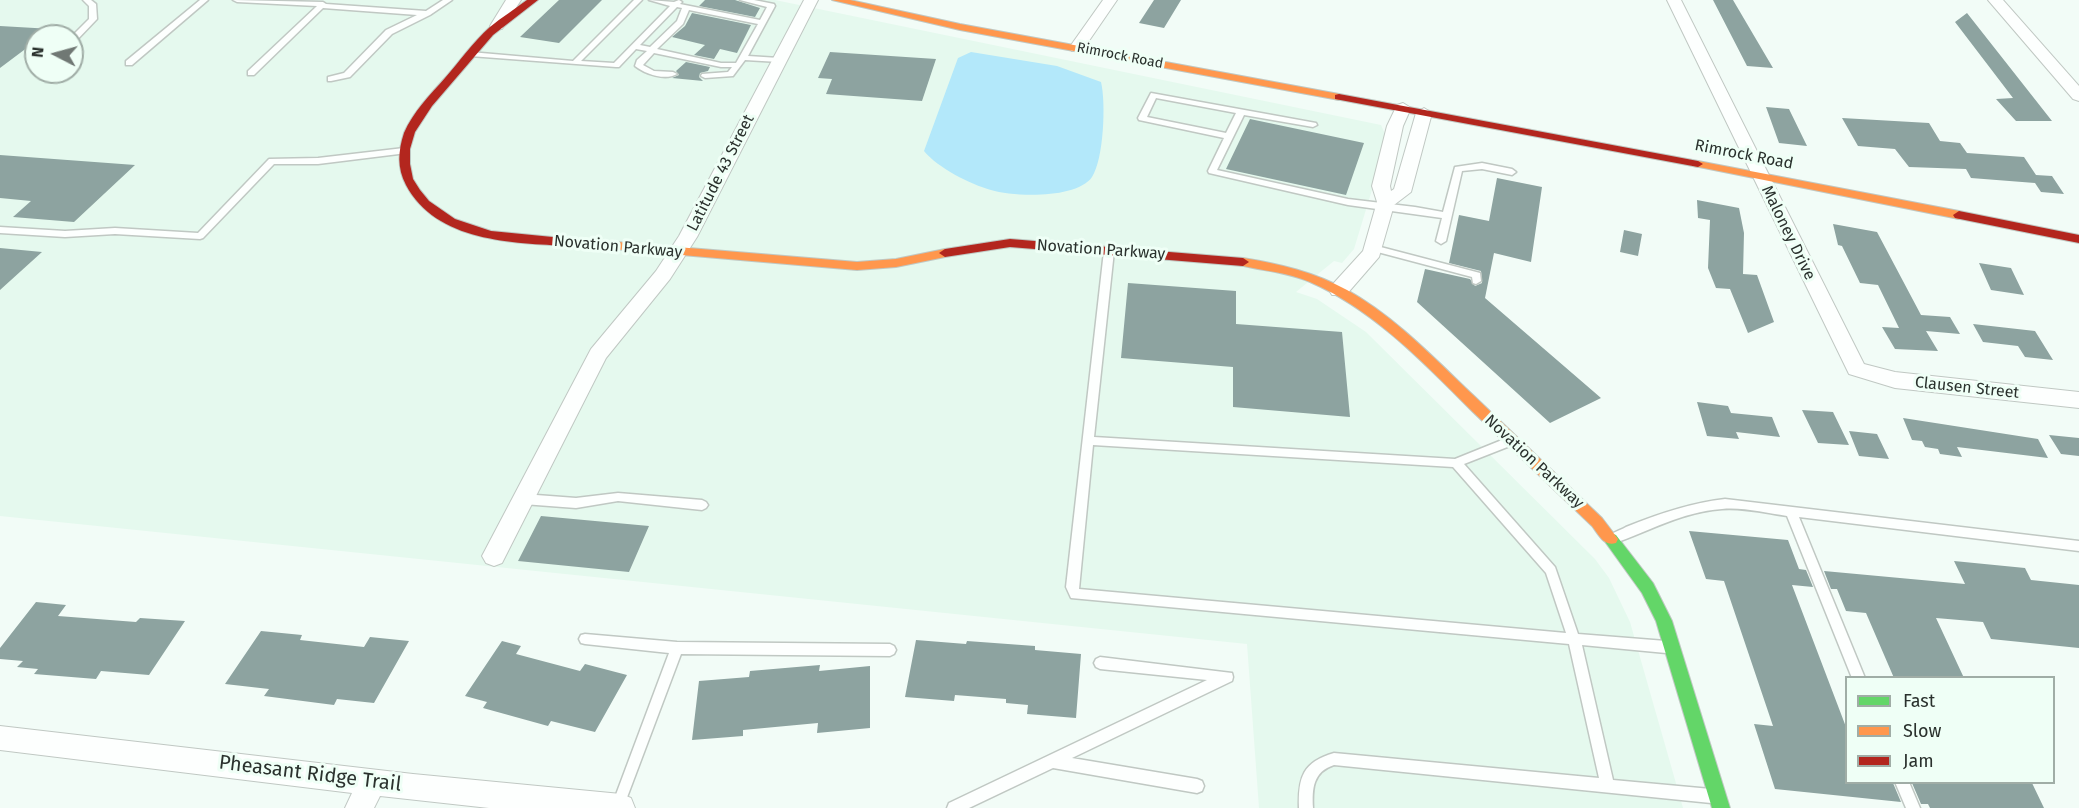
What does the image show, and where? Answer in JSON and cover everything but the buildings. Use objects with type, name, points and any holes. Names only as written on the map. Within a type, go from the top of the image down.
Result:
[{"type":"street","name":"Novation Parkway","points":[[497,26],[501,16],[514,0]]},
{"type":"street","name":"Novation Parkway","points":[[533,0],[497,26],[470,54],[415,123],[404,151],[406,180],[415,196],[434,214],[468,229],[511,238],[857,266],[895,264],[982,244],[1010,243],[1255,263],[1287,270],[1339,290],[1388,322],[1612,539],[1648,588],[1664,621],[1719,802]]},
{"type":"street","name":"Latitude 43 Street","points":[[494,556],[598,354],[679,252],[811,0]]},
{"type":"street","name":"Rimrock Road","points":[[837,0],[1359,103],[1403,108],[1760,175],[2079,239]]},
{"type":"street","points":[[1077,48],[1094,35],[1110,0]]},
{"type":"street","name":"Maloney Drive","points":[[1674,0],[1856,369]]},
{"type":"street","points":[[1995,0],[2079,96]]},
{"type":"street","name":"Rimrock Road","points":[[1067,29],[1094,35]]},
{"type":"street","name":"Rimrock Road","points":[[1173,52],[1363,90],[1403,108]]},
{"type":"street","points":[[1339,290],[1359,270],[1373,248],[1386,204],[1382,186],[1395,126],[1403,108]]},
{"type":"street","points":[[1386,204],[1402,192],[1424,113]]},
{"type":"street","name":"Clausen Street","points":[[1856,369],[1895,380],[2079,400]]},
{"type":"street","name":"Pheasant Ridge Trail","points":[[0,738],[373,782],[619,808]]},
{"type":"street","points":[[359,808],[373,782]]},
{"type":"lane","points":[[84,28],[93,19],[93,6],[87,0]]},
{"type":"lane","points":[[129,63],[204,0]]},
{"type":"lane","points":[[237,0],[324,3],[426,13]]},
{"type":"lane","points":[[331,79],[347,75],[389,32],[448,0]]},
{"type":"lane","points":[[575,63],[638,0]]},
{"type":"lane","points":[[653,0],[677,2],[720,15],[762,23]]},
{"type":"lane","points":[[705,76],[730,74],[741,62],[771,6],[744,0]]},
{"type":"lane","points":[[673,74],[652,73],[639,66],[650,50],[680,22],[688,7],[698,1]]},
{"type":"lane","points":[[470,54],[616,65],[677,2]]},
{"type":"lane","points":[[251,73],[324,3]]},
{"type":"lane","points":[[706,11],[714,5]]},
{"type":"lane","points":[[720,15],[728,8]]},
{"type":"lane","points":[[739,18],[746,12]]},
{"type":"lane","points":[[634,46],[721,64],[778,60]]},
{"type":"lane","points":[[1227,136],[1142,118],[1154,95],[1313,125]]},
{"type":"lane","points":[[1241,112],[1227,136],[1212,171],[1348,202],[1386,204],[1447,216]]},
{"type":"lane","points":[[0,230],[65,234],[115,231],[200,236],[272,161],[318,162],[404,151]]},
{"type":"lane","points":[[1441,241],[1458,169],[1482,165],[1512,172]]},
{"type":"lane","points":[[1373,248],[1477,275],[1476,281]]},
{"type":"lane","points":[[1109,251],[1072,587],[1076,594],[1672,648]]},
{"type":"lane","points":[[1087,441],[1456,463],[1512,441]]},
{"type":"lane","points":[[1456,463],[1551,571],[1574,639],[1608,786]]},
{"type":"lane","points":[[523,499],[576,503],[618,497],[702,505]]},
{"type":"lane","points":[[1612,539],[1644,524],[1698,506],[1725,504],[2079,546]]},
{"type":"lane","points":[[1791,512],[1858,676]]},
{"type":"lane","points":[[585,639],[677,648],[890,650]]},
{"type":"lane","points":[[619,808],[677,648]]},
{"type":"lane","points":[[954,808],[1227,677],[1100,663]]},
{"type":"lane","points":[[1306,808],[1305,793],[1310,774],[1319,762],[1334,759],[1608,786],[1719,802]]},
{"type":"lane","points":[[1052,761],[1197,786]]},
{"type":"lane","points":[[1902,784],[1913,808]]},
{"type":"shaded area","points":[[0,0],[775,0],[1381,125],[1385,134],[1382,157],[1354,249],[1342,263],[1334,261],[1296,292],[1317,299],[1366,332],[1595,559],[1609,578],[1630,622],[1683,808],[1259,808],[1247,644],[0,516]]},
{"type":"water","points":[[971,52],[1057,66],[1101,82],[1104,116],[1099,157],[1092,177],[1084,184],[1060,193],[1029,195],[1001,192],[964,180],[937,163],[924,151],[958,58]]},
{"type":"traffic: fast","points":[[1611,539],[1648,588],[1664,621],[1721,808]]},
{"type":"traffic: slow","points":[[837,0],[960,27],[1339,97]]},
{"type":"traffic: slow","points":[[1698,164],[1959,215]]},
{"type":"traffic: slow","points":[[569,242],[857,266],[896,263],[945,253]]},
{"type":"traffic: slow","points":[[1243,262],[1279,268],[1313,278],[1343,293],[1371,312],[1424,356],[1597,522],[1611,539]]},
{"type":"traffic: jam","points":[[533,0],[490,33],[428,103],[410,132],[404,164],[415,192],[437,213],[451,221],[491,235],[569,242]]},
{"type":"traffic: jam","points":[[1339,97],[1698,164]]},
{"type":"traffic: jam","points":[[1959,215],[2079,239]]},
{"type":"traffic: jam","points":[[945,253],[1010,243],[1243,262]]}]
